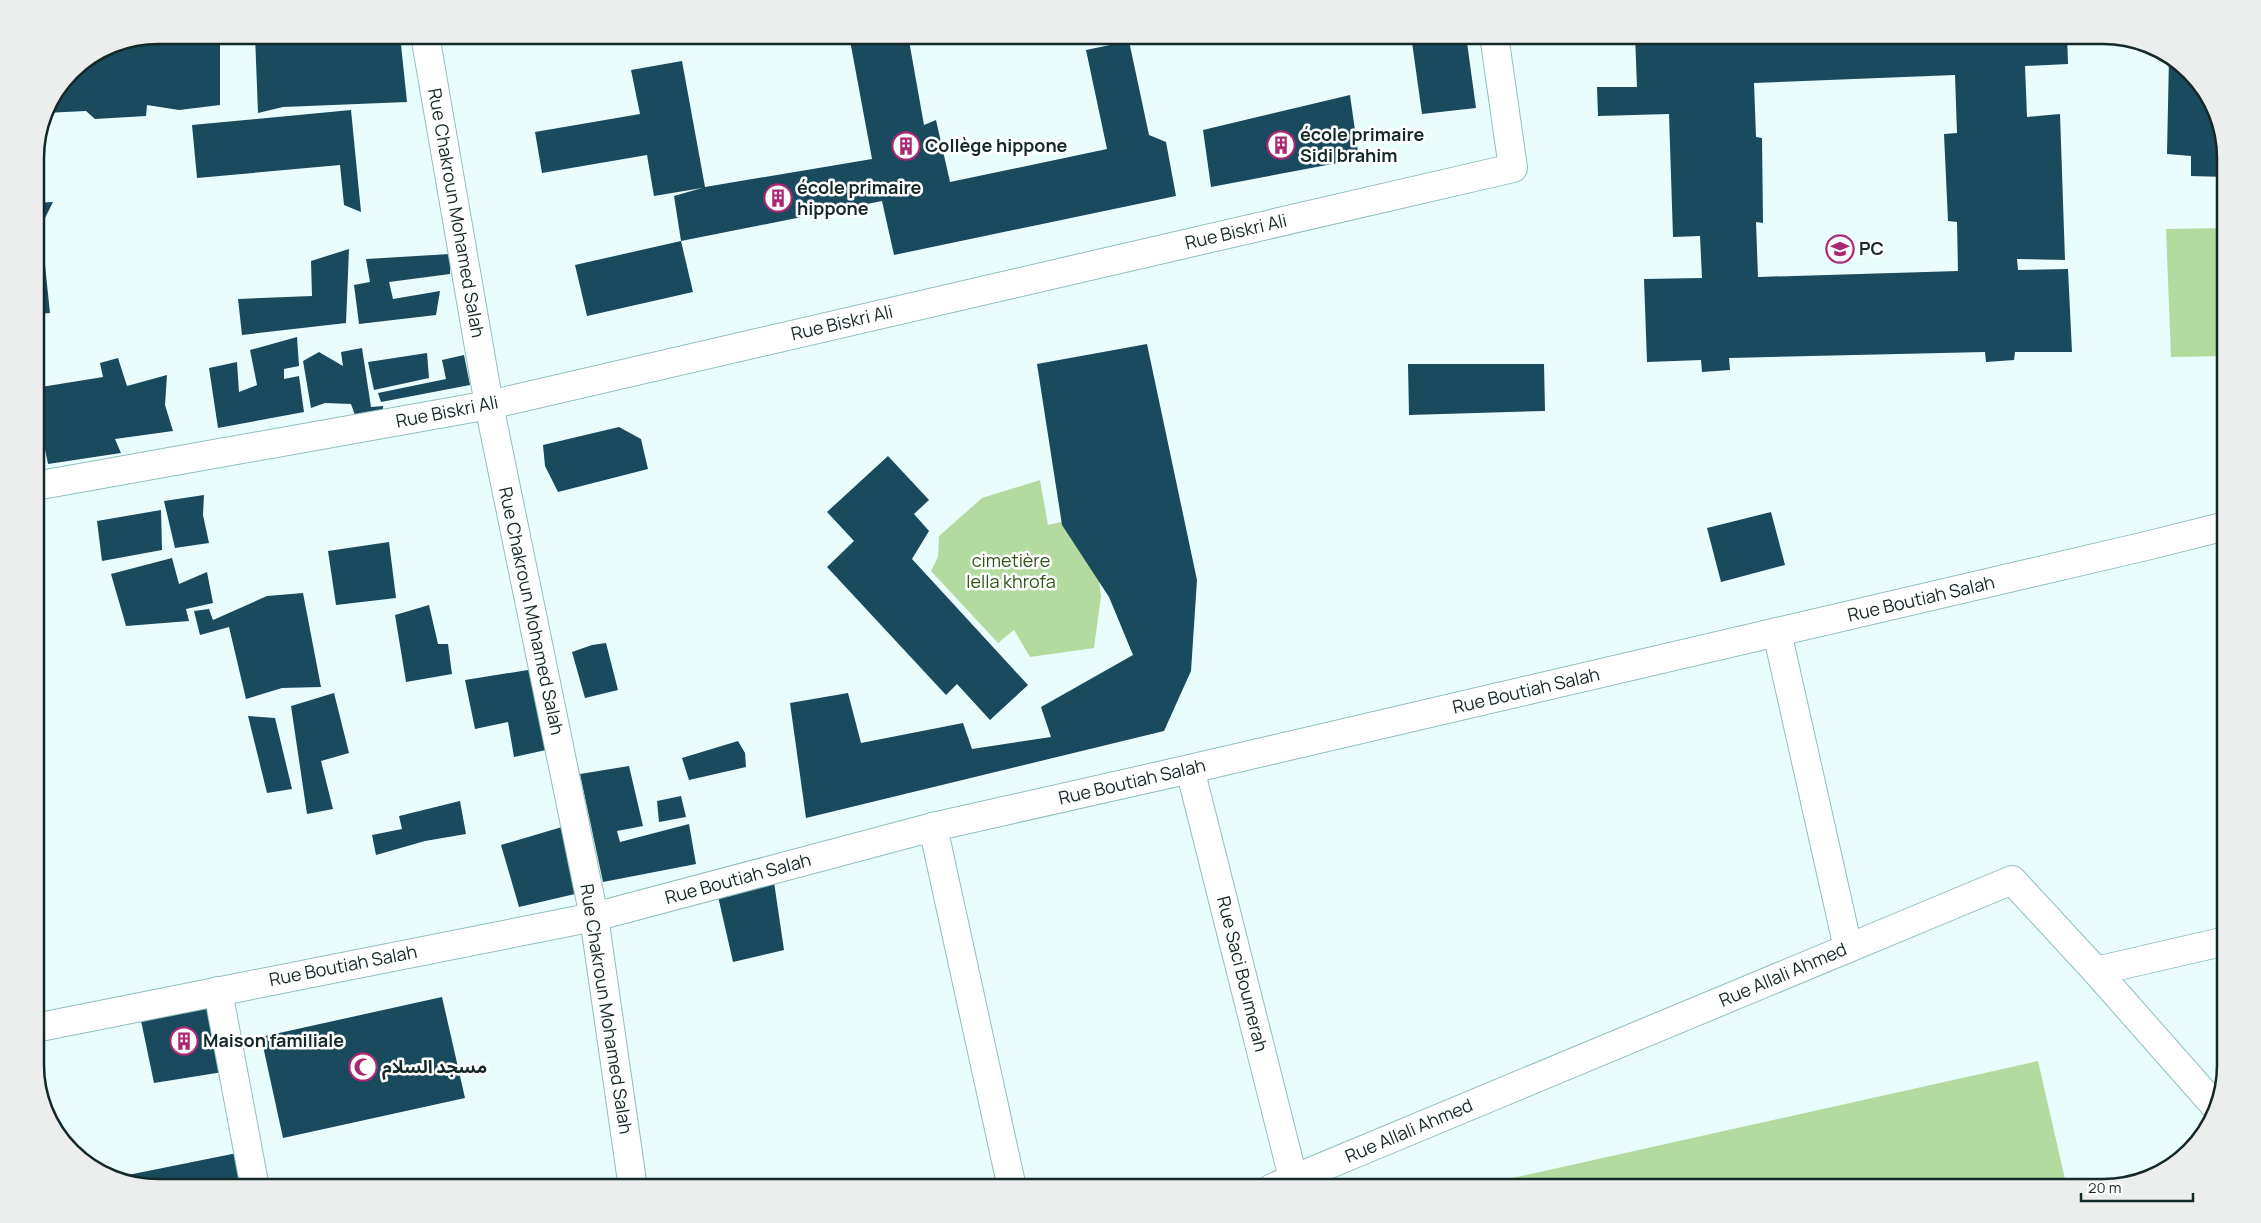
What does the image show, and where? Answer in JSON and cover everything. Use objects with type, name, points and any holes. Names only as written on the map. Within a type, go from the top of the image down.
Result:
[{"type":"street","name":"Rue Chakroun Mohamed Salah","points":[[427,44],[489,405],[594,917],[632,1179]]},
{"type":"street","name":"Rue Biskri Ali","points":[[44,484],[489,405],[1513,168],[1495,44]]},
{"type":"street","name":"Rue Boutiah Salah","points":[[44,1026],[594,917],[933,827],[1190,770],[2217,528]]},
{"type":"street","points":[[1777,632],[1848,948]]},
{"type":"street","name":"Rue Saci Boumerah","points":[[1190,770],[1281,1179]]},
{"type":"street","points":[[933,827],[1010,1179]]},
{"type":"street","name":"Rue Allali Ahmed","points":[[1292,1179],[2012,880],[2096,971],[2211,1102]]},
{"type":"street","points":[[2096,971],[2217,943]]},
{"type":"street","points":[[218,991],[253,1179]]},
{"type":"green space","points":[[2217,228],[2217,356],[2171,357],[2166,229]]},
{"type":"green space","name":"cimetière lella khrofa","points":[[1040,480],[1048,525],[1091,515],[1101,596],[1094,648],[1030,657],[1014,630],[998,643],[931,571],[938,557],[939,536],[982,498]]},
{"type":"green space","points":[[2038,1061],[2065,1179],[1508,1179]]},
{"type":"building","points":[[220,44],[220,105],[179,110],[147,105],[146,116],[95,119],[86,111],[53,113],[67,88],[82,72],[114,52],[142,45]]},
{"type":"building","points":[[255,44],[401,44],[407,102],[283,107],[258,113]]},
{"type":"building","points":[[851,44],[910,44],[924,125],[936,120],[950,182],[1107,149],[1086,50],[1115,44],[1130,44],[1149,135],[1166,142],[1176,196],[894,255],[882,201],[681,241],[674,196],[702,188],[654,196],[647,155],[542,173],[535,132],[640,114],[631,70],[682,61],[705,187],[872,159]]},
{"type":"building","points":[[1412,44],[1467,44],[1476,108],[1422,114]]},
{"type":"building","points":[[1635,44],[2067,44],[2068,64],[2025,66],[2027,117],[2060,114],[2065,260],[2017,259],[2018,270],[2068,269],[2072,352],[2015,352],[2014,360],[1986,362],[1985,352],[1729,358],[1730,370],[1702,372],[1701,360],[1647,362],[1644,279],[1702,278],[1700,236],[1673,237],[1669,114],[1598,116],[1597,87],[1637,87]],"holes":[[[1955,75],[1957,133],[1944,134],[1948,221],[1957,222],[1958,271],[1758,277],[1756,222],[1763,223],[1762,138],[1756,137],[1754,83]]]},
{"type":"building","points":[[2169,64],[2189,82],[2206,107],[2215,135],[2217,177],[2191,176],[2191,156],[2167,154]]},
{"type":"building","name":"école primaire Sidi brahim","points":[[1350,95],[1359,159],[1211,187],[1203,130]]},
{"type":"building","points":[[351,110],[361,212],[344,205],[340,165],[197,178],[192,125]]},
{"type":"building","points":[[44,202],[53,202],[44,220]]},
{"type":"building","points":[[681,241],[693,292],[587,316],[575,265]]},
{"type":"building","points":[[349,249],[346,323],[242,335],[238,299],[312,296],[311,261]]},
{"type":"building","points":[[450,254],[450,274],[389,282],[393,299],[440,291],[436,315],[359,324],[354,285],[370,282],[366,259]]},
{"type":"building","points":[[44,255],[50,313],[44,313]]},
{"type":"building","points":[[297,337],[299,366],[284,369],[284,379],[299,376],[304,412],[218,428],[209,368],[237,362],[239,392],[257,385],[250,350]]},
{"type":"building","points":[[1147,344],[1197,580],[1191,671],[1164,731],[806,818],[790,703],[848,693],[861,743],[963,723],[972,749],[1051,737],[1041,707],[1133,655],[1109,597],[1062,525],[1037,364]]},
{"type":"building","points":[[362,348],[371,407],[383,406],[383,413],[356,418],[351,404],[325,403],[311,408],[303,361],[319,352],[343,366],[341,352]]},
{"type":"building","points":[[427,353],[429,378],[374,390],[368,362]]},
{"type":"building","points":[[464,355],[470,385],[381,402],[378,393],[446,379],[442,360]]},
{"type":"building","points":[[118,358],[127,386],[167,375],[165,405],[173,431],[115,439],[121,453],[48,464],[44,444],[44,387],[103,377],[100,363]]},
{"type":"building","points":[[1408,364],[1544,364],[1545,411],[1409,415]]},
{"type":"building","points":[[619,427],[641,439],[648,469],[558,492],[545,466],[543,445]]},
{"type":"building","points":[[888,456],[929,500],[914,514],[929,531],[912,559],[1028,685],[990,720],[957,684],[946,695],[827,567],[854,541],[827,512]]},
{"type":"building","points":[[204,495],[203,515],[209,543],[175,548],[164,501]]},
{"type":"building","points":[[161,510],[162,550],[102,561],[97,521]]},
{"type":"building","points":[[1771,512],[1785,565],[1721,582],[1707,528]]},
{"type":"building","points":[[389,542],[396,598],[336,605],[328,551]]},
{"type":"building","points":[[172,558],[179,584],[207,572],[213,603],[186,609],[189,621],[126,626],[111,574]]},
{"type":"building","points":[[303,593],[321,687],[282,688],[246,699],[229,627],[200,635],[194,611],[209,609],[213,620],[267,596]]},
{"type":"building","points":[[429,605],[438,644],[448,644],[452,674],[406,682],[395,615]]},
{"type":"building","points":[[606,643],[618,690],[585,698],[572,652],[592,645]]},
{"type":"building","points":[[534,669],[546,750],[514,757],[508,722],[475,729],[465,680]]},
{"type":"building","points":[[334,693],[349,753],[321,761],[333,809],[307,814],[291,706]]},
{"type":"building","points":[[248,716],[275,718],[292,789],[267,793]]},
{"type":"building","points":[[738,741],[745,753],[746,767],[689,780],[682,758]]},
{"type":"building","points":[[629,766],[643,826],[617,831],[620,842],[689,824],[696,864],[603,882],[580,774]]},
{"type":"building","points":[[681,796],[686,817],[659,822],[657,801]]},
{"type":"building","points":[[460,801],[466,834],[425,841],[376,855],[372,835],[402,829],[399,816]]},
{"type":"building","points":[[562,827],[575,894],[519,907],[501,845]]},
{"type":"building","points":[[774,882],[784,950],[733,962],[717,892]]},
{"type":"building","name":"Maison familiale","points":[[215,997],[229,1071],[154,1083],[139,1011]]},
{"type":"building","name":"مسجد السلام","points":[[442,997],[465,1098],[283,1138],[261,1037]]},
{"type":"building","points":[[242,1152],[247,1179],[157,1179],[128,1175]]},
{"type":"place","name":"école primaire Sidi brahim","points":[[1281,145]]},
{"type":"place","name":"Collège hippone","points":[[906,146]]},
{"type":"place","name":"école primaire hippone","points":[[778,198]]},
{"type":"place","name":"PC","points":[[1840,249]]},
{"type":"place","name":"Maison familiale","points":[[184,1041]]},
{"type":"place","name":"مسجد السلام","points":[[363,1067]]}]
